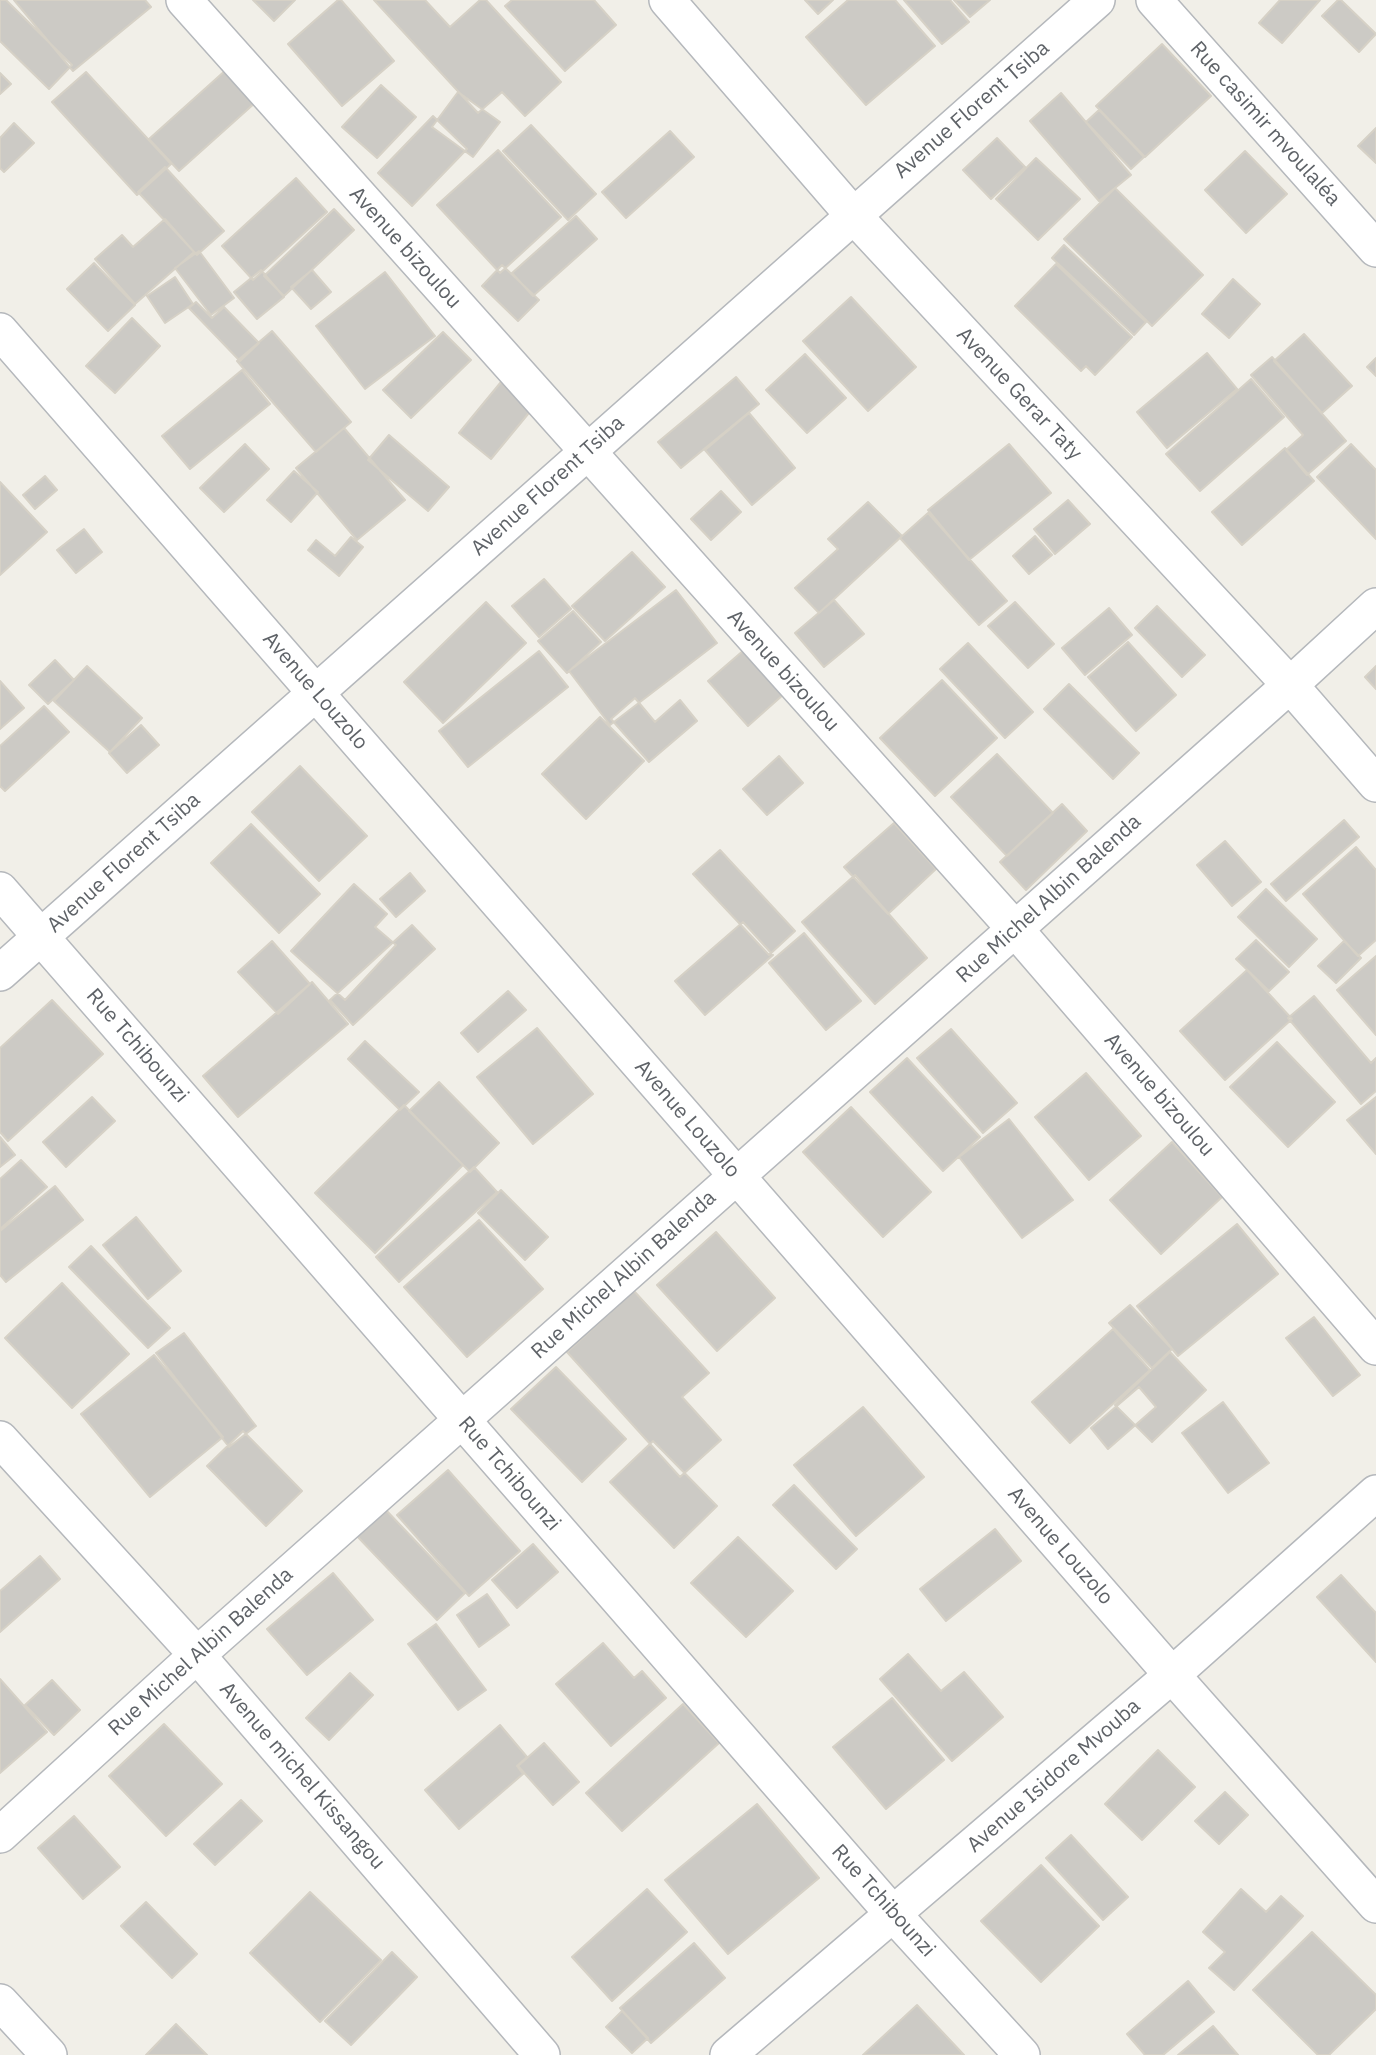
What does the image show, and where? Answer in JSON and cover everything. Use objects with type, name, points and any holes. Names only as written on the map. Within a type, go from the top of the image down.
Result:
[{"type":"street","name":"Avenue bizoulou","points":[[184,0],[1015,929],[1376,1347]]},
{"type":"street","name":"Avenue Gerar Taty","points":[[667,0],[853,215],[1290,685],[1376,784]]},
{"type":"street","name":"Avenue Florent Tsiba","points":[[0,973],[1097,0]]},
{"type":"street","name":"Rue casimir mvoulaléa","points":[[1154,0],[1376,249]]},
{"type":"street","name":"Avenue Louzolo","points":[[0,331],[1172,1675],[1376,1905]]},
{"type":"street","name":"Rue Michel Albin Balenda","points":[[0,1835],[197,1655],[1376,606]]},
{"type":"street","name":"Rue Tchibounzi","points":[[0,890],[893,1914],[1023,2055]]},
{"type":"street","name":"Avenue michel Kissangou","points":[[0,1439],[197,1655],[542,2055]]},
{"type":"street","name":"Avenue Isidore Mvouba","points":[[728,2055],[1172,1675],[1376,1493]]},
{"type":"street","points":[[0,2002],[48,2055]]},
{"type":"building","points":[[0,0],[6,0],[72,65],[49,89],[0,41]]},
{"type":"building","points":[[14,0],[145,0],[151,7],[73,71]]},
{"type":"building","points":[[253,0],[295,0],[274,21]]},
{"type":"building","points":[[341,0],[394,61],[342,106],[288,44]]},
{"type":"building","points":[[374,0],[425,0],[450,27],[480,0],[486,0],[561,82],[525,116],[502,92],[478,113]]},
{"type":"building","points":[[512,0],[594,0],[616,25],[565,71],[505,6]]},
{"type":"building","points":[[805,0],[833,0],[818,14]]},
{"type":"building","points":[[848,0],[895,0],[935,46],[866,105],[806,37]]},
{"type":"building","points":[[904,0],[950,0],[969,22],[942,44]]},
{"type":"building","points":[[954,0],[990,0],[970,17]]},
{"type":"building","points":[[1280,0],[1320,0],[1282,43],[1259,23]]},
{"type":"building","points":[[1338,0],[1376,34],[1359,52],[1322,16]]},
{"type":"building","points":[[1162,44],[1211,96],[1145,157],[1096,106]]},
{"type":"building","points":[[227,69],[256,102],[179,171],[149,139]]},
{"type":"building","points":[[86,72],[171,164],[137,195],[52,102]]},
{"type":"building","points":[[0,73],[11,84],[0,94]]},
{"type":"building","points":[[381,85],[416,117],[377,158],[342,127]]},
{"type":"building","points":[[458,92],[500,122],[473,157],[432,127]]},
{"type":"building","points":[[1061,93],[1131,175],[1099,201],[1030,121]]},
{"type":"building","points":[[1099,110],[1144,157],[1131,169],[1086,122]]},
{"type":"building","points":[[433,116],[467,149],[412,206],[378,173]]},
{"type":"building","points":[[14,123],[34,143],[4,172],[0,168],[0,138]]},
{"type":"building","points":[[531,125],[596,194],[568,220],[503,151]]},
{"type":"building","points":[[1376,128],[1376,163],[1358,146]]},
{"type":"building","points":[[670,131],[694,157],[626,218],[602,192]]},
{"type":"building","points":[[997,138],[1025,167],[991,199],[963,170]]},
{"type":"building","points":[[498,150],[561,217],[500,273],[437,205]]},
{"type":"building","points":[[1245,151],[1287,194],[1246,233],[1205,190]]},
{"type":"building","points":[[1036,158],[1080,199],[1038,240],[996,199]]},
{"type":"building","points":[[165,167],[224,231],[197,255],[138,192]]},
{"type":"building","points":[[296,178],[327,212],[253,280],[222,246]]},
{"type":"building","points":[[1115,188],[1203,275],[1152,326],[1064,239]]},
{"type":"building","points":[[334,209],[354,230],[284,296],[264,276]]},
{"type":"building","points":[[576,216],[597,239],[533,296],[512,273]]},
{"type":"building","points":[[165,219],[194,252],[135,304],[95,259],[122,235],[133,247]]},
{"type":"building","points":[[1064,245],[1146,322],[1134,335],[1052,258]]},
{"type":"building","points":[[199,251],[234,298],[211,315],[175,268]]},
{"type":"building","points":[[94,263],[135,305],[108,331],[67,289]]},
{"type":"building","points":[[1056,264],[1132,337],[1095,375],[1086,366],[1081,371],[1015,306]]},
{"type":"building","points":[[502,265],[539,300],[518,321],[482,286]]},
{"type":"building","points":[[261,270],[284,297],[257,319],[234,292]]},
{"type":"building","points":[[312,270],[331,292],[311,309],[291,287]]},
{"type":"building","points":[[385,272],[435,336],[365,389],[316,326]]},
{"type":"building","points":[[175,277],[193,304],[165,323],[147,296]]},
{"type":"building","points":[[1233,279],[1260,304],[1229,338],[1202,314]]},
{"type":"building","points":[[851,297],[916,367],[868,411],[803,341]]},
{"type":"building","points":[[196,302],[212,318],[224,307],[259,343],[240,361],[189,308]]},
{"type":"building","points":[[132,318],[160,346],[115,393],[86,366]]},
{"type":"building","points":[[272,331],[351,422],[316,452],[237,361]]},
{"type":"building","points":[[443,332],[471,360],[411,418],[383,390]]},
{"type":"building","points":[[1304,334],[1352,386],[1322,413],[1274,361]]},
{"type":"building","points":[[1207,353],[1237,389],[1167,448],[1137,412]]},
{"type":"building","points":[[805,354],[846,398],[807,433],[766,390]]},
{"type":"building","points":[[1272,357],[1346,441],[1307,475],[1286,450],[1303,435],[1251,375]]},
{"type":"building","points":[[1376,358],[1376,376],[1367,367]]},
{"type":"building","points":[[242,370],[270,404],[190,469],[162,436]]},
{"type":"building","points":[[736,377],[759,404],[681,468],[658,442]]},
{"type":"building","points":[[1251,379],[1284,417],[1200,491],[1166,454]]},
{"type":"building","points":[[501,382],[533,408],[491,459],[459,433]]},
{"type":"building","points":[[749,413],[795,468],[752,505],[705,450]]},
{"type":"building","points":[[344,428],[405,500],[357,540],[296,468]]},
{"type":"building","points":[[389,435],[449,487],[428,511],[368,460]]},
{"type":"building","points":[[245,444],[269,469],[224,512],[200,488]]},
{"type":"building","points":[[1009,444],[1051,493],[969,560],[928,510]]},
{"type":"building","points":[[1351,444],[1376,470],[1376,539],[1317,477]]},
{"type":"building","points":[[1285,448],[1314,481],[1242,545],[1212,512]]},
{"type":"building","points":[[294,471],[318,492],[291,522],[267,500]]},
{"type":"building","points":[[45,476],[57,490],[35,509],[23,495]]},
{"type":"building","points":[[0,482],[47,532],[0,575]]},
{"type":"building","points":[[721,491],[741,512],[711,540],[691,519]]},
{"type":"building","points":[[1068,500],[1090,524],[1055,554],[1034,529]]},
{"type":"building","points":[[868,502],[902,536],[819,613],[795,588],[838,549],[828,539]]},
{"type":"building","points":[[928,513],[1007,601],[979,625],[900,538]]},
{"type":"building","points":[[84,529],[102,552],[76,573],[57,550]]},
{"type":"building","points":[[1035,536],[1052,555],[1029,574],[1013,556]]},
{"type":"building","points":[[351,537],[363,547],[339,576],[308,550],[316,540],[335,556]]},
{"type":"building","points":[[632,552],[665,587],[605,641],[572,606]]},
{"type":"building","points":[[544,579],[571,609],[539,637],[512,606]]},
{"type":"building","points":[[676,590],[717,643],[610,725],[569,671]]},
{"type":"building","points":[[834,600],[864,634],[824,667],[795,633]]},
{"type":"building","points":[[486,602],[526,643],[443,723],[404,682]]},
{"type":"building","points":[[1015,602],[1054,644],[1028,668],[988,626]]},
{"type":"building","points":[[1157,606],[1205,655],[1182,677],[1135,628]]},
{"type":"building","points":[[1109,608],[1132,635],[1085,675],[1062,648]]},
{"type":"building","points":[[573,611],[601,642],[567,673],[538,641]]},
{"type":"building","points":[[1128,642],[1176,695],[1136,731],[1088,677]]},
{"type":"building","points":[[968,643],[1033,712],[1005,738],[940,669]]},
{"type":"building","points":[[744,650],[784,694],[748,726],[708,681]]},
{"type":"building","points":[[539,651],[568,687],[468,767],[439,731]]},
{"type":"building","points":[[55,660],[74,680],[48,704],[29,685]]},
{"type":"building","points":[[87,666],[142,718],[110,752],[54,701]]},
{"type":"building","points":[[1376,666],[1376,689],[1365,677]]},
{"type":"building","points":[[942,680],[997,738],[935,796],[880,738]]},
{"type":"building","points":[[0,681],[24,708],[0,729]]},
{"type":"building","points":[[1069,684],[1139,753],[1113,779],[1044,709]]},
{"type":"building","points":[[635,698],[655,722],[680,700],[697,721],[649,762],[611,719]]},
{"type":"building","points":[[44,706],[69,732],[5,791],[0,786],[0,746]]},
{"type":"building","points":[[600,717],[644,761],[586,819],[542,774]]},
{"type":"building","points":[[141,725],[159,745],[127,773],[109,753]]},
{"type":"building","points":[[997,754],[1053,813],[1007,856],[951,797]]},
{"type":"building","points":[[779,756],[803,783],[767,815],[743,789]]},
{"type":"building","points":[[300,766],[367,836],[319,881],[252,812]]},
{"type":"building","points":[[1062,804],[1087,831],[1026,890],[1000,862]]},
{"type":"building","points":[[1344,820],[1359,837],[1286,901],[1271,884]]},
{"type":"building","points":[[894,823],[936,869],[888,914],[844,867]]},
{"type":"building","points":[[251,824],[320,894],[279,933],[211,863]]},
{"type":"building","points":[[1225,841],[1261,882],[1232,906],[1197,865]]},
{"type":"building","points":[[1356,847],[1376,870],[1376,940],[1358,956],[1303,894]]},
{"type":"building","points":[[720,850],[795,931],[769,955],[693,874]]},
{"type":"building","points":[[410,873],[425,891],[396,917],[380,899]]},
{"type":"building","points":[[855,875],[927,958],[875,1004],[802,922]]},
{"type":"building","points":[[354,884],[387,914],[375,927],[396,945],[345,1000],[291,951]]},
{"type":"building","points":[[1266,889],[1317,939],[1289,967],[1238,917]]},
{"type":"building","points":[[743,922],[773,955],[705,1015],[675,981]]},
{"type":"building","points":[[412,925],[435,949],[353,1025],[330,1000]]},
{"type":"building","points":[[804,933],[861,1001],[826,1030],[769,963]]},
{"type":"building","points":[[1256,940],[1289,972],[1269,991],[1236,959]]},
{"type":"building","points":[[272,941],[310,984],[278,1014],[238,972]]},
{"type":"building","points":[[1344,941],[1361,958],[1336,983],[1318,966]]},
{"type":"building","points":[[1376,956],[1376,1035],[1337,990]]},
{"type":"building","points":[[1247,970],[1292,1019],[1225,1080],[1180,1031]]},
{"type":"building","points":[[312,982],[348,1024],[238,1117],[203,1076]]},
{"type":"building","points":[[508,991],[526,1010],[478,1052],[461,1033]]},
{"type":"building","points":[[1314,996],[1371,1063],[1376,1058],[1376,1091],[1361,1104],[1288,1018]]},
{"type":"building","points":[[52,1000],[103,1054],[8,1141],[0,1132],[0,1048]]},
{"type":"building","points":[[537,1028],[593,1094],[533,1144],[477,1077]]},
{"type":"building","points":[[951,1029],[1017,1103],[983,1133],[917,1058]]},
{"type":"building","points":[[365,1041],[419,1092],[400,1110],[348,1059]]},
{"type":"building","points":[[1277,1042],[1335,1102],[1288,1147],[1230,1087]]},
{"type":"building","points":[[907,1058],[980,1137],[943,1171],[870,1092]]},
{"type":"building","points":[[1086,1073],[1141,1136],[1089,1180],[1035,1117]]},
{"type":"building","points":[[439,1082],[499,1143],[470,1172],[409,1111]]},
{"type":"building","points":[[92,1097],[115,1121],[66,1167],[43,1142]]},
{"type":"building","points":[[1376,1097],[1376,1154],[1347,1120]]},
{"type":"building","points":[[404,1105],[463,1165],[375,1253],[315,1193]]},
{"type":"building","points":[[851,1107],[931,1192],[883,1237],[803,1152]]},
{"type":"building","points":[[1009,1119],[1073,1200],[1022,1238],[959,1157]]},
{"type":"building","points":[[0,1137],[15,1155],[0,1167]]},
{"type":"building","points":[[1172,1142],[1222,1197],[1161,1254],[1110,1200]]},
{"type":"building","points":[[21,1160],[47,1187],[0,1229],[0,1179]]},
{"type":"building","points":[[474,1167],[497,1192],[399,1282],[376,1257]]},
{"type":"building","points":[[55,1186],[83,1220],[6,1282],[0,1275],[0,1231]]},
{"type":"building","points":[[501,1190],[548,1237],[525,1260],[478,1213]]},
{"type":"building","points":[[136,1217],[181,1271],[148,1299],[103,1245]]},
{"type":"building","points":[[479,1220],[543,1289],[467,1357],[404,1287]]},
{"type":"building","points":[[1237,1224],[1278,1274],[1178,1356],[1137,1306]]},
{"type":"building","points":[[716,1232],[775,1298],[717,1351],[657,1285]]},
{"type":"building","points":[[91,1246],[170,1328],[148,1348],[69,1267]]},
{"type":"building","points":[[62,1283],[129,1354],[72,1408],[5,1338]]},
{"type":"building","points":[[634,1291],[709,1373],[682,1397],[721,1440],[680,1477],[567,1352]]},
{"type":"building","points":[[1130,1305],[1172,1349],[1152,1368],[1109,1323]]},
{"type":"building","points":[[1314,1317],[1360,1375],[1333,1396],[1286,1338]]},
{"type":"building","points":[[1113,1329],[1150,1370],[1070,1443],[1032,1402]]},
{"type":"building","points":[[184,1333],[256,1426],[229,1447],[156,1353]]},
{"type":"building","points":[[1170,1352],[1206,1390],[1152,1442],[1115,1405]]},
{"type":"building","points":[[154,1355],[223,1437],[150,1497],[81,1414]]},
{"type":"building","points":[[556,1367],[626,1439],[582,1482],[511,1409]]},
{"type":"building","points":[[1139,1387],[1156,1407],[1108,1449],[1091,1428]]},
{"type":"building","points":[[1223,1402],[1269,1463],[1228,1493],[1182,1433]]},
{"type":"building","points":[[863,1407],[924,1477],[856,1536],[794,1465]]},
{"type":"building","points":[[243,1431],[302,1491],[266,1526],[207,1466]]},
{"type":"building","points":[[653,1441],[717,1506],[674,1548],[610,1482]]},
{"type":"building","points":[[448,1470],[520,1551],[469,1596],[397,1515]]},
{"type":"building","points":[[794,1485],[857,1549],[836,1569],[773,1505]]},
{"type":"building","points":[[384,1508],[465,1593],[437,1620],[355,1534]]},
{"type":"building","points":[[995,1529],[1021,1561],[946,1621],[920,1589]]},
{"type":"building","points":[[738,1537],[793,1591],[746,1637],[691,1583]]},
{"type":"building","points":[[533,1544],[558,1572],[517,1608],[492,1580]]},
{"type":"building","points":[[40,1556],[60,1579],[0,1632],[0,1591]]},
{"type":"building","points":[[333,1573],[373,1620],[307,1675],[267,1629]]},
{"type":"building","points":[[1341,1575],[1376,1613],[1376,1662],[1317,1597]]},
{"type":"building","points":[[487,1594],[509,1625],[479,1647],[457,1615]]},
{"type":"building","points":[[436,1624],[486,1690],[458,1710],[408,1644]]},
{"type":"building","points":[[603,1643],[634,1678],[642,1671],[666,1698],[611,1746],[556,1684]]},
{"type":"building","points":[[908,1654],[941,1691],[964,1672],[1003,1717],[952,1761],[880,1679]]},
{"type":"building","points":[[350,1673],[373,1695],[329,1740],[306,1718]]},
{"type":"building","points":[[0,1679],[47,1732],[0,1773]]},
{"type":"building","points":[[52,1680],[80,1710],[54,1735],[25,1705]]},
{"type":"building","points":[[892,1698],[944,1760],[886,1809],[833,1747]]},
{"type":"building","points":[[683,1704],[719,1743],[622,1831],[586,1793]]},
{"type":"building","points":[[164,1724],[222,1784],[166,1836],[109,1776]]},
{"type":"building","points":[[500,1725],[527,1757],[517,1766],[523,1774],[459,1829],[425,1790]]},
{"type":"building","points":[[544,1743],[579,1782],[553,1805],[518,1766]]},
{"type":"building","points":[[1158,1750],[1195,1787],[1142,1840],[1105,1804]]},
{"type":"building","points":[[1225,1792],[1248,1815],[1219,1844],[1195,1821]]},
{"type":"building","points":[[241,1800],[262,1821],[215,1865],[194,1844]]},
{"type":"building","points":[[757,1804],[819,1878],[728,1954],[665,1880]]},
{"type":"building","points":[[74,1816],[120,1867],[83,1899],[38,1848]]},
{"type":"building","points":[[1071,1835],[1128,1897],[1103,1920],[1046,1858]]},
{"type":"building","points":[[1041,1865],[1099,1926],[1041,1982],[981,1921]]},
{"type":"building","points":[[647,1889],[687,1932],[612,2001],[572,1957]]},
{"type":"building","points":[[1241,1889],[1266,1912],[1281,1896],[1303,1916],[1234,1990],[1209,1968],[1225,1952],[1203,1932]]},
{"type":"building","points":[[310,1892],[381,1960],[320,2022],[250,1953]]},
{"type":"building","points":[[146,1902],[197,1954],[172,1978],[121,1926]]},
{"type":"building","points":[[1312,1932],[1376,1995],[1376,2009],[1329,2055],[1318,2055],[1253,1990]]},
{"type":"building","points":[[694,1943],[725,1978],[651,2043],[620,2008]]},
{"type":"building","points":[[392,1952],[417,1977],[351,2045],[325,2021]]},
{"type":"building","points":[[1188,1981],[1214,2012],[1163,2055],[1145,2055],[1127,2034]]},
{"type":"building","points":[[917,2005],[964,2055],[863,2055]]},
{"type":"building","points":[[622,2011],[648,2038],[632,2053],[606,2027]]},
{"type":"building","points":[[176,2024],[207,2055],[146,2055]]},
{"type":"building","points":[[1213,2026],[1238,2055],[1178,2055]]}]
